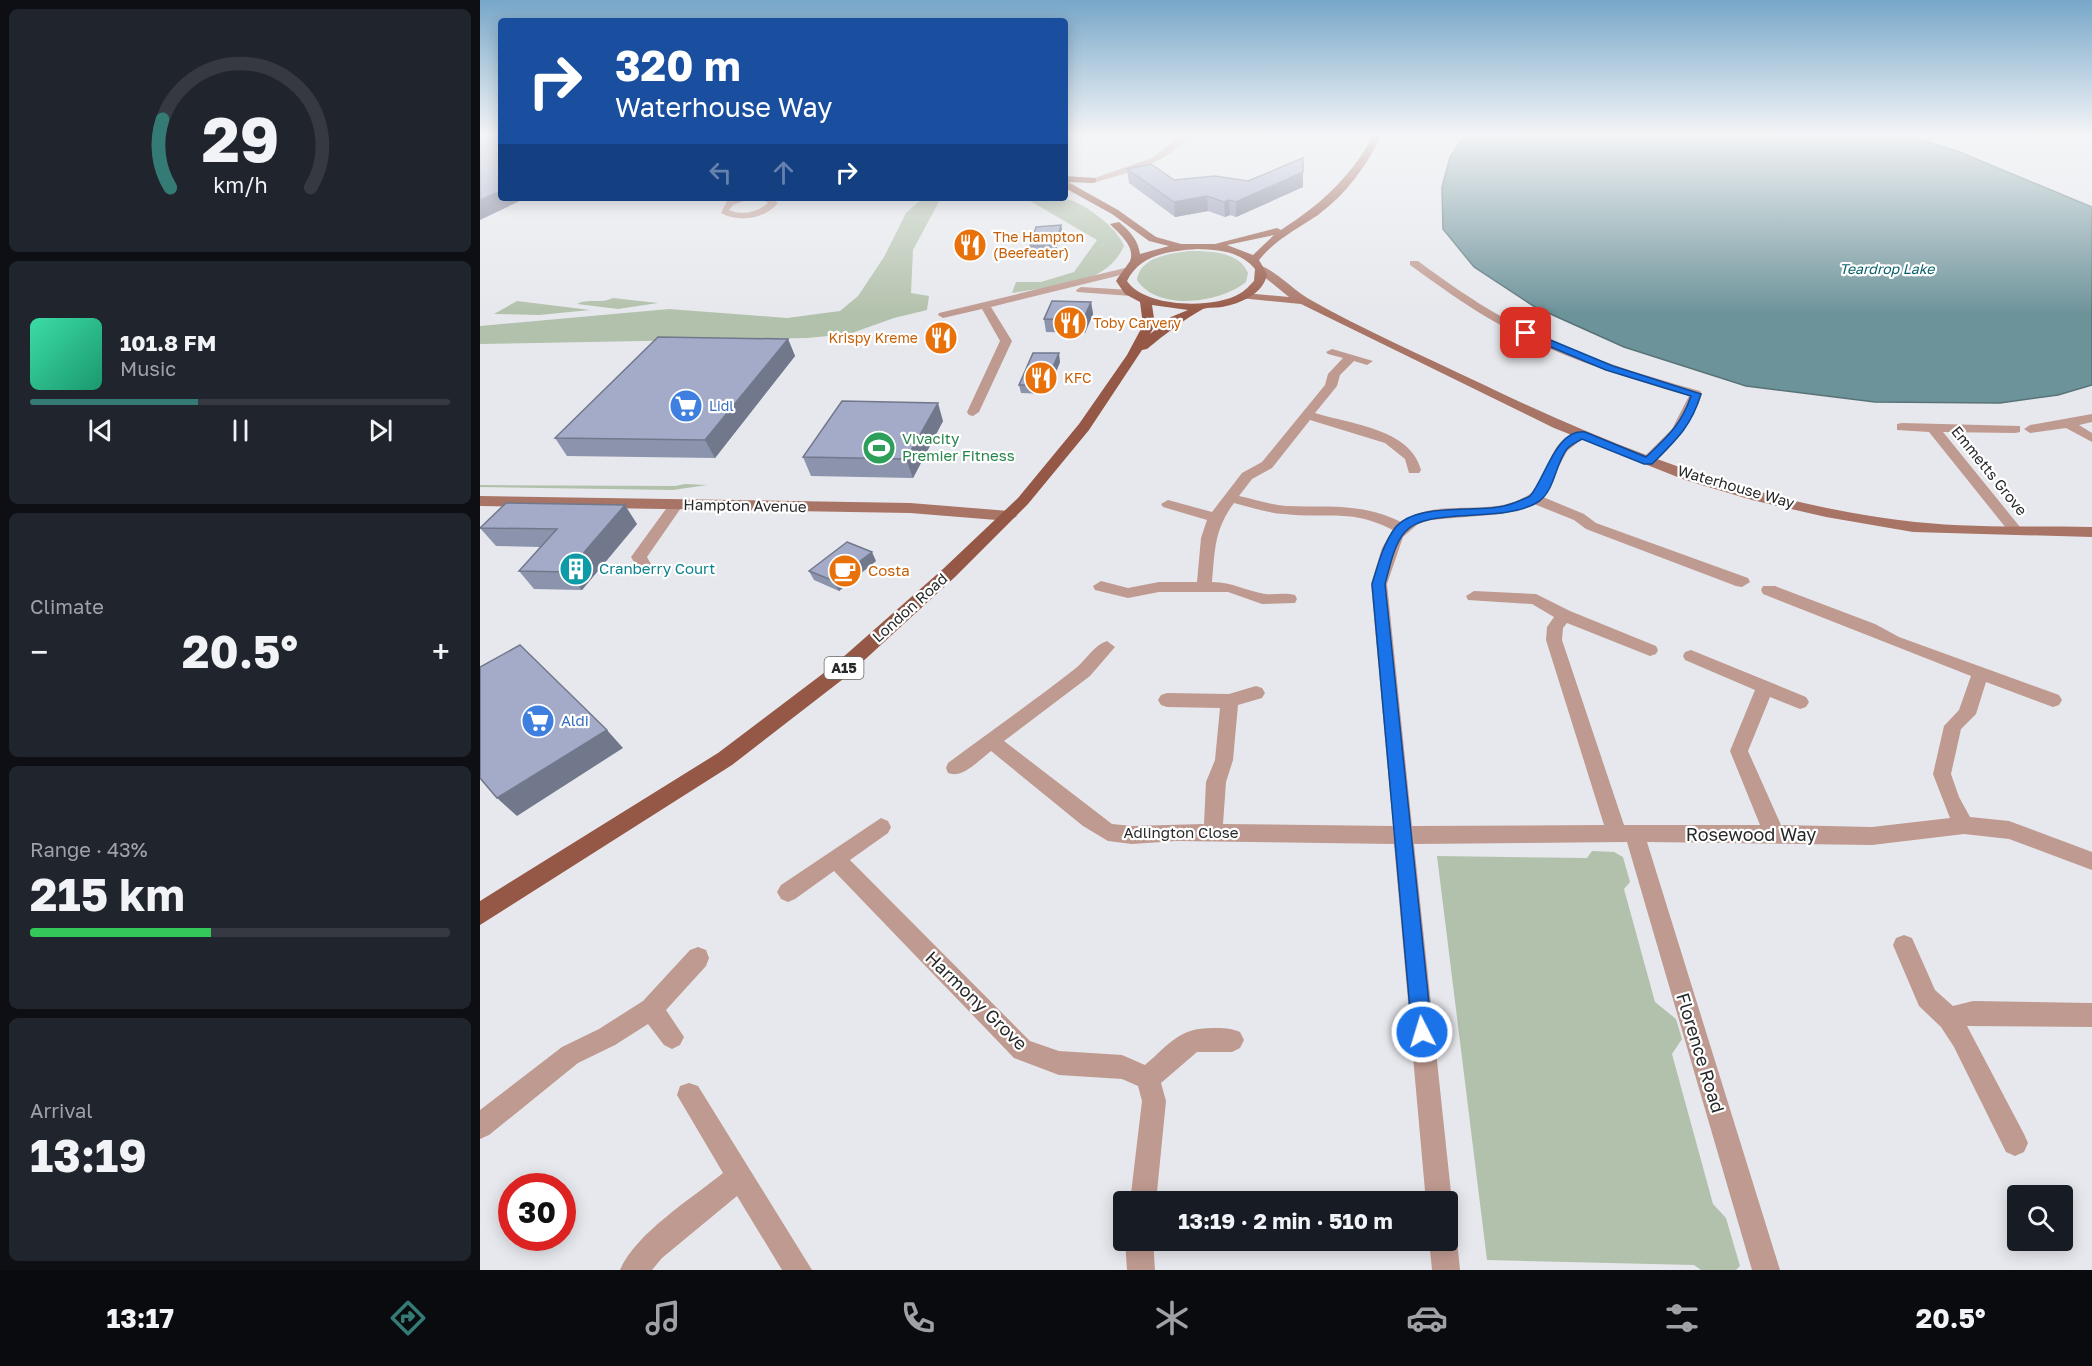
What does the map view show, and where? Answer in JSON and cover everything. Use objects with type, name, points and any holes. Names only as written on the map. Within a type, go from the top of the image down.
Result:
[{"type":"main road","points":[[1068,195],[1094,208],[1129,233],[1133,241],[1135,261]]},
{"type":"main road","points":[[1088,195],[1153,239],[1185,246]]},
{"type":"main road","points":[[1258,264],[1227,249],[1185,246],[1148,254],[1135,261],[1125,271],[1123,278],[1131,293],[1146,301],[1164,306],[1205,307],[1244,296],[1256,288],[1262,278],[1258,264],[1263,247],[1318,210],[1333,195]]},
{"type":"main road","points":[[1209,246],[1264,236],[1296,224]]},
{"type":"main road","name":"London Road","points":[[483,916],[725,759],[840,671],[1010,516],[1084,427],[1132,355],[1149,325],[1146,301]]},
{"type":"main road","name":"London Road","points":[[1132,355],[1175,320],[1205,307]]},
{"type":"street","points":[[739,201],[730,204],[724,211],[734,215],[755,213],[771,207],[771,201]]},
{"type":"street","name":"Waterhouse Way","points":[[1258,264],[1283,288],[1306,302],[1581,435],[1648,461],[1737,491],[1824,512],[1941,529],[2092,532]]},
{"type":"street","points":[[1414,266],[1474,305],[1526,333],[1609,368],[1696,394],[1689,417],[1648,461]]},
{"type":"street","points":[[943,315],[984,304],[1058,291],[1125,271]]},
{"type":"street","points":[[1058,291],[1131,293]]},
{"type":"street","name":"Waterhouse Way","points":[[1244,296],[1272,296],[1306,302]]},
{"type":"street","points":[[973,412],[1006,341],[984,304]]},
{"type":"street","points":[[1332,352],[1366,361]]},
{"type":"street","points":[[1204,587],[1208,537],[1215,518],[1247,476],[1267,465],[1331,386],[1334,374],[1350,358]]},
{"type":"street","points":[[1307,416],[1365,427],[1390,440],[1411,457],[1414,470]]},
{"type":"street","points":[[2030,429],[2092,418]]},
{"type":"street","points":[[2068,424],[2092,438]]},
{"type":"street","name":"Emmetts Grove","points":[[1902,427],[1933,428],[2015,530]]},
{"type":"street","points":[[1933,428],[2015,429]]},
{"type":"street","points":[[1438,1191],[1378,584],[1390,548],[1401,528],[1438,514],[1505,510],[1534,499],[1541,491],[1562,447],[1581,435]]},
{"type":"street","points":[[1231,498],[1283,510],[1349,510],[1377,516],[1401,528]]},
{"type":"street","points":[[1534,499],[1579,517],[1591,526],[1638,548],[1742,582]]},
{"type":"street","name":"Hampton Avenue","points":[[480,501],[910,508],[1010,516]]},
{"type":"street","points":[[1168,504],[1215,518]]},
{"type":"street","points":[[644,566],[639,557],[676,505]]},
{"type":"street","points":[[1101,586],[1128,593],[1159,587],[1228,587],[1262,598],[1289,599]]},
{"type":"street","points":[[1769,590],[1869,628],[1893,642],[2053,700]]},
{"type":"street","points":[[1474,596],[1516,596],[1536,599],[1564,615],[1650,650]]},
{"type":"street","name":"Florence Road","points":[[1564,615],[1555,627],[1554,640],[1626,835],[1766,1270]]},
{"type":"street","points":[[955,768],[1084,671],[1107,646]]},
{"type":"street","points":[[1691,656],[1800,702]]},
{"type":"street","points":[[1964,825],[1950,800],[1942,774],[1953,726],[1967,714],[1981,672]]},
{"type":"street","points":[[1765,688],[1739,751],[1774,833]]},
{"type":"street","points":[[1167,700],[1229,700],[1256,693]]},
{"type":"street","points":[[1213,832],[1216,782],[1224,760],[1229,700]]},
{"type":"street","name":"Adlington Close","points":[[990,740],[1108,832],[1132,835],[1213,832],[1403,836]]},
{"type":"street","name":"Rosewood Way","points":[[1403,836],[1774,833],[1872,836],[1964,825],[2018,833],[2092,861]]},
{"type":"street","points":[[788,892],[837,860],[881,827]]},
{"type":"street","name":"Harmony Grove","points":[[837,860],[1022,1050],[1059,1063],[1122,1067],[1148,1078]]},
{"type":"street","points":[[1904,945],[1927,998],[1949,1019],[1962,1039],[2016,1143]]},
{"type":"street","points":[[480,1126],[570,1055],[607,1037],[651,1009],[698,958]]},
{"type":"street","points":[[651,1009],[672,1037]]},
{"type":"street","points":[[1949,1019],[1973,1013],[2092,1015]]},
{"type":"street","points":[[1144,1191],[1154,1101],[1148,1078],[1193,1040],[1232,1040]]},
{"type":"street","points":[[689,1095],[798,1270]]},
{"type":"street","points":[[634,1270],[652,1248],[740,1176]]},
{"type":"street","points":[[1140,1251],[1141,1270]]},
{"type":"street","points":[[1444,1251],[1446,1270]]},
{"type":"green space","points":[[1071,200],[1098,216],[1115,232],[1124,246],[1116,260],[1091,277],[1060,286],[1012,293],[1016,282],[1041,282],[1074,272],[1097,240],[1030,201]]},
{"type":"green space","points":[[920,201],[939,201],[913,250],[911,293],[929,296],[927,310],[894,318],[849,334],[807,338],[480,344],[480,326],[669,309],[787,318],[840,311],[858,296],[884,257],[906,213]]},
{"type":"green space","points":[[1188,251],[1214,252],[1231,256],[1244,266],[1248,273],[1246,282],[1221,295],[1190,301],[1159,297],[1137,280],[1144,266],[1156,258]]},
{"type":"green space","points":[[613,298],[658,303],[618,309],[577,304]]},
{"type":"green space","points":[[517,301],[590,310],[539,315],[494,314]]},
{"type":"green space","points":[[480,485],[675,486],[707,485],[673,490],[480,487]]},
{"type":"green space","points":[[1592,851],[1614,852],[1623,857],[1630,882],[1624,889],[1655,1002],[1676,1019],[1682,1039],[1672,1054],[1713,1204],[1726,1218],[1740,1266],[1736,1270],[1701,1270],[1694,1265],[1487,1260],[1437,856],[1587,858]]},
{"type":"water","name":"Teardrop Lake","points":[[1442,195],[2064,195],[2092,207],[2092,385],[2058,395],[2000,403],[1875,402],[1746,386],[1624,347],[1535,307],[1474,267],[1443,229]]},
{"type":"building","points":[[480,195],[491,195],[480,200]]},
{"type":"building","points":[[1164,195],[1251,195],[1236,202],[1229,200],[1224,202],[1207,196],[1174,202]]},
{"type":"building","points":[[1061,225],[1056,246],[1030,246],[1036,227]]},
{"type":"building","points":[[1052,301],[1091,302],[1083,320],[1044,319]]},
{"type":"building","name":"Lidl","points":[[658,337],[788,339],[705,440],[555,438]]},
{"type":"building","points":[[1033,353],[1059,353],[1045,385],[1019,385]]},
{"type":"building","points":[[842,401],[938,403],[906,459],[803,457]]},
{"type":"building","points":[[506,503],[625,505],[567,572],[519,571],[557,529],[480,528]]},
{"type":"building","points":[[847,542],[872,552],[834,581],[809,571]]},
{"type":"building","name":"Aldi","points":[[520,645],[607,730],[497,798],[480,778],[480,667]]},
{"type":"place","name":"The Hampton (Beefeater)","points":[[970,245]]},
{"type":"place","name":"Toby Carvery","points":[[1070,323]]},
{"type":"place","name":"Krispy Kreme","points":[[941,338]]},
{"type":"place","name":"KFC","points":[[1041,378]]},
{"type":"place","name":"Lidl","points":[[686,406]]},
{"type":"place","name":"Vivacity Premier Fitness","points":[[879,448]]},
{"type":"place","name":"Cranberry Court","points":[[576,569]]},
{"type":"place","name":"Costa","points":[[845,571]]},
{"type":"place","name":"Aldi","points":[[538,721]]},
{"type":"route","points":[[1422,1032],[1378,584],[1390,548],[1401,528],[1415,521],[1438,514],[1505,510],[1534,499],[1541,491],[1562,447],[1581,435],[1648,461],[1689,417],[1696,394],[1609,368],[1526,333]]}]
